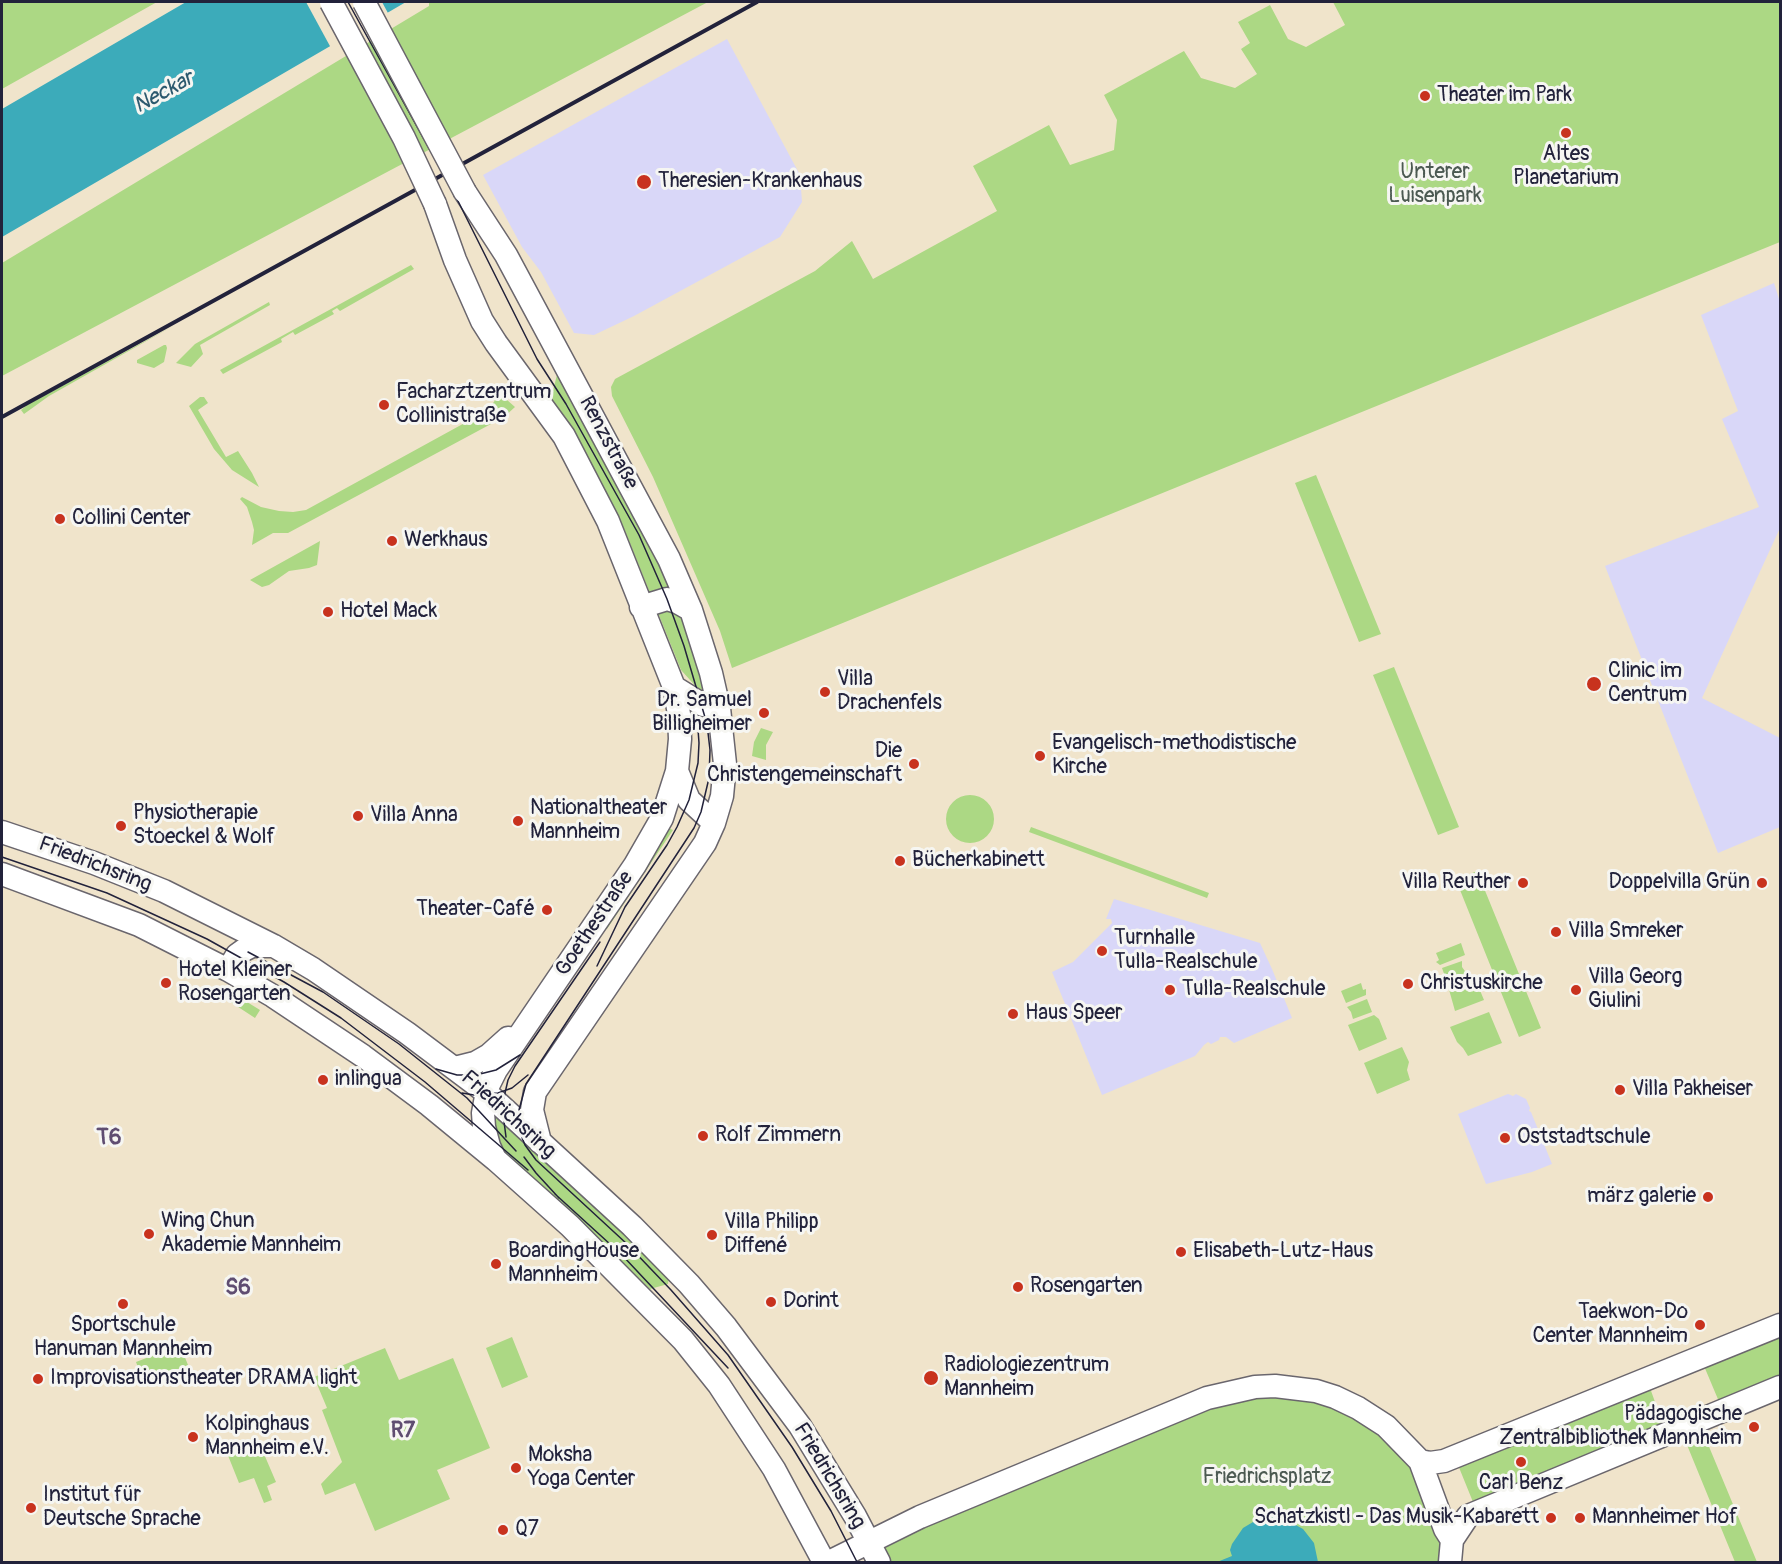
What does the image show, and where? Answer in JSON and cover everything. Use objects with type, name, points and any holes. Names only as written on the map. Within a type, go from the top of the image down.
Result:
[{"type":"main road","name":"Renzstraße","points":[[331,2],[404,138],[435,204],[455,261],[482,321],[495,344],[564,436],[608,521],[642,607]]},
{"type":"main road","name":"Renzstraße","points":[[364,2],[465,192],[506,255],[669,559],[691,610],[711,672],[719,708]]},
{"type":"main road","points":[[642,607],[667,599],[691,610]]},
{"type":"main road","name":"Goethestraße","points":[[496,1160],[484,1132],[483,1113],[487,1093],[496,1070],[651,841],[670,797],[677,771],[680,739],[679,714],[674,687],[642,607]]},
{"type":"main road","points":[[540,1142],[532,1110],[535,1092],[705,843],[722,796],[725,764],[719,708],[703,705],[674,687]]},
{"type":"main road","points":[[677,771],[689,800],[714,823]]},
{"type":"main road","name":"Friedrichsring","points":[[2,832],[94,863],[164,891],[274,946],[347,992],[487,1093],[632,1226],[720,1319],[790,1412],[855,1516],[879,1563]]},
{"type":"main road","name":"Friedrichsring","points":[[2,874],[139,925],[228,970],[273,996],[363,1056],[496,1160],[570,1226],[683,1340],[719,1385],[774,1469],[824,1563]]},
{"type":"main road","points":[[228,970],[237,955],[244,950],[252,946],[274,946]]},
{"type":"main road","points":[[455,1068],[475,1063],[489,1055],[510,1036],[523,1030]]},
{"type":"main road","points":[[1420,1461],[1430,1463],[1444,1461],[1780,1325]]},
{"type":"main road","points":[[829,1563],[901,1526],[1042,1465],[1207,1398],[1255,1387],[1275,1386],[1316,1391],[1346,1402],[1386,1426],[1420,1461],[1445,1529],[1452,1540]]},
{"type":"main road","points":[[1450,1563],[1452,1540],[1468,1516],[1780,1387]]},
{"type":"main road","points":[[855,1516],[901,1526]]},
{"type":"main road","points":[[855,1563],[869,1542]]},
{"type":"shaded area","name":"Theresien-Krankenhaus","points":[[727,39],[800,175],[802,202],[780,237],[634,316],[594,335],[574,333],[541,272],[522,247],[483,175]]},
{"type":"shaded area","points":[[1774,283],[1780,302],[1780,528],[1702,698],[1780,738],[1780,827],[1718,853],[1605,566],[1759,507],[1722,419],[1738,411],[1701,315]]},
{"type":"shaded area","name":"Tulla-Realschule","points":[[1114,899],[1260,943],[1292,1018],[1234,1043],[1226,1037],[1220,1037],[1211,1044],[1208,1042],[1204,1045],[1195,1056],[1102,1095],[1052,972],[1073,962],[1112,923],[1111,919],[1106,919]]},
{"type":"shaded area","name":"Oststadtschule","points":[[1508,1094],[1513,1096],[1516,1094],[1526,1099],[1552,1164],[1532,1172],[1486,1184],[1458,1114]]},
{"type":"green space","points":[[2,2],[157,2],[2,89]]},
{"type":"green space","points":[[429,2],[708,2],[2,376],[2,263],[429,6]]},
{"type":"green space","name":"Unterer Luisenpark","points":[[1333,2],[1780,2],[1780,242],[732,668],[720,631],[653,477],[612,396],[611,387],[615,379],[815,271],[852,241],[873,279],[997,211],[973,166],[1049,125],[1070,165],[1114,150],[1117,120],[1104,95],[1184,51],[1201,78],[1235,88],[1257,74],[1241,49],[1250,43],[1238,22],[1270,5],[1288,39],[1306,47],[1345,25]]},
{"type":"green space","points":[[411,265],[414,269],[340,311],[337,308],[332,311],[334,314],[295,335],[293,332],[281,339],[282,342],[223,374],[220,370]]},
{"type":"green space","points":[[269,302],[270,305],[200,345],[203,354],[191,367],[176,363],[195,344]]},
{"type":"green space","points":[[173,326],[49,396],[24,414],[21,410],[27,405]]},
{"type":"green space","points":[[164,345],[167,348],[164,362],[154,368],[137,363],[137,360]]},
{"type":"green space","points":[[559,367],[676,591],[708,700],[681,670],[625,531],[550,402]]},
{"type":"green space","points":[[498,392],[515,407],[504,417],[288,533],[273,533],[252,545],[254,530],[247,507],[240,499],[242,497],[261,507],[279,511],[306,510],[481,414],[494,402]]},
{"type":"green space","points":[[200,397],[204,397],[208,403],[198,410],[226,457],[238,451],[259,487],[232,470],[214,449],[189,406]]},
{"type":"green space","points":[[1316,475],[1381,634],[1359,642],[1295,483]]},
{"type":"green space","points":[[320,541],[317,565],[289,571],[269,585],[262,587],[250,580]]},
{"type":"green space","points":[[1394,667],[1459,827],[1438,835],[1373,675]]},
{"type":"green space","points":[[761,728],[773,732],[766,745],[766,760],[752,756],[754,742]]},
{"type":"green space","points":[[970,795],[987,802],[994,819],[987,836],[970,843],[953,836],[946,819],[953,802]]},
{"type":"green space","points":[[666,827],[673,830],[607,929],[603,926]]},
{"type":"green space","points":[[1031,827],[1209,893],[1207,898],[1029,832]]},
{"type":"green space","points":[[1477,871],[1541,1028],[1519,1037],[1456,880]]},
{"type":"green space","points":[[1461,943],[1465,955],[1440,965],[1436,962],[1439,960],[1436,953]]},
{"type":"green space","points":[[1462,961],[1462,967],[1467,974],[1447,982],[1442,968]]},
{"type":"green space","points":[[1474,976],[1484,1000],[1455,1011],[1448,986]]},
{"type":"green space","points":[[1361,983],[1363,990],[1366,989],[1366,995],[1346,1003],[1341,991]]},
{"type":"green space","points":[[234,994],[260,1010],[255,1018],[229,1001]]},
{"type":"green space","points":[[1367,999],[1372,1012],[1353,1019],[1347,1007]]},
{"type":"green space","points":[[1489,1012],[1502,1043],[1468,1056],[1457,1042],[1450,1027]]},
{"type":"green space","points":[[1374,1015],[1379,1019],[1387,1039],[1359,1051],[1348,1025]]},
{"type":"green space","points":[[1402,1047],[1409,1062],[1407,1070],[1410,1080],[1377,1094],[1364,1063]]},
{"type":"green space","points":[[493,1107],[669,1275],[668,1284],[650,1289],[579,1220],[503,1153],[493,1133]]},
{"type":"green space","points":[[1780,1334],[1780,1379],[1720,1404],[1704,1366]]},
{"type":"green space","points":[[512,1337],[528,1377],[502,1388],[486,1348]]},
{"type":"green space","points":[[180,1345],[188,1365],[144,1383],[136,1362]]},
{"type":"green space","points":[[385,1348],[399,1380],[453,1358],[490,1448],[437,1470],[450,1499],[375,1531],[355,1483],[325,1495],[321,1484],[342,1462],[322,1410],[327,1408],[314,1377]]},
{"type":"green space","points":[[1650,1388],[1664,1427],[1473,1502],[1458,1465]]},
{"type":"green space","name":"Friedrichsplatz","points":[[1295,1395],[1364,1419],[1404,1455],[1434,1510],[1444,1562],[888,1562],[880,1545],[1234,1398]]},
{"type":"green space","points":[[1705,1437],[1757,1562],[1735,1562],[1687,1445]]},
{"type":"green space","points":[[258,1440],[276,1482],[267,1486],[272,1500],[264,1503],[254,1478],[239,1483],[227,1453]]},
{"type":"water","name":"Neckar","points":[[186,2],[406,2],[2,237],[2,109]]},
{"type":"water","points":[[1268,1517],[1285,1519],[1303,1529],[1314,1543],[1318,1562],[1217,1562],[1232,1556],[1230,1550],[1232,1544],[1243,1528]]},
{"type":"pier","points":[[306,2],[382,2],[389,15],[331,48]]},
{"type":"tram line","points":[[348,2],[456,197],[537,359],[566,404],[639,535],[667,599],[684,646],[707,724],[710,750],[709,778],[701,812],[694,828],[526,1084],[519,1110],[521,1135],[536,1160],[627,1244],[728,1355],[792,1447],[831,1511],[857,1562]]},
{"type":"tram line","points":[[597,966],[625,907],[667,845],[689,800],[698,763],[697,715]]},
{"type":"tram line","points":[[2,857],[107,893],[207,939],[284,982],[341,1018],[425,1082],[528,1170]]},
{"type":"tram line","points":[[506,1137],[502,1106],[508,1080],[515,1066],[600,942]]},
{"type":"tram line","points":[[248,952],[323,992],[399,1044],[467,1098],[516,1151]]},
{"type":"tram line","points":[[436,1069],[457,1075],[476,1075],[496,1070],[520,1055]]},
{"type":"tram line","points":[[462,1093],[474,1095],[498,1093],[512,1088],[528,1075]]},
{"type":"tram line","points":[[524,1157],[559,1198]]},
{"type":"tram line","points":[[555,1194],[622,1255],[728,1368]]},
{"type":"railway","points":[[2,417],[757,2]]},
{"type":"place","name":"Theater im Park","points":[[1425,96]]},
{"type":"place","name":"Altes Planetarium","points":[[1566,133]]},
{"type":"place","name":"Theresien-Krankenhaus","points":[[644,182]]},
{"type":"place","name":"Facharztzentrum Collinistraße","points":[[384,405]]},
{"type":"place","name":"Collini Center","points":[[60,519]]},
{"type":"place","name":"Werkhaus","points":[[392,541]]},
{"type":"place","name":"Hotel Mack","points":[[328,612]]},
{"type":"place","name":"Clinic im Centrum","points":[[1594,684]]},
{"type":"place","name":"Villa Drachenfels","points":[[825,692]]},
{"type":"place","name":"Dr. Samuel Billigheimer","points":[[764,713]]},
{"type":"place","name":"Evangelisch-methodistische Kirche","points":[[1040,756]]},
{"type":"place","name":"Die Christengemeinschaft","points":[[914,764]]},
{"type":"place","name":"Villa Anna","points":[[358,816]]},
{"type":"place","name":"Nationaltheater Mannheim","points":[[518,821]]},
{"type":"place","name":"Physiotherapie Stoeckel & Wolf","points":[[121,826]]},
{"type":"place","name":"Bücherkabinett","points":[[900,861]]},
{"type":"place","name":"Villa Reuther","points":[[1523,883]]},
{"type":"place","name":"Doppelvilla Grün","points":[[1762,883]]},
{"type":"place","name":"Theater-Café","points":[[547,910]]},
{"type":"place","name":"Villa Smreker","points":[[1556,932]]},
{"type":"place","name":"Turnhalle Tulla-Realschule","points":[[1102,951]]},
{"type":"place","name":"Hotel Kleiner Rosengarten","points":[[166,983]]},
{"type":"place","name":"Christuskirche","points":[[1408,984]]},
{"type":"place","name":"Tulla-Realschule","points":[[1170,990]]},
{"type":"place","name":"Villa Georg Giulini","points":[[1576,990]]},
{"type":"place","name":"Haus Speer","points":[[1013,1014]]},
{"type":"place","name":"inlingua","points":[[323,1080]]},
{"type":"place","name":"Villa Pakheiser","points":[[1620,1090]]},
{"type":"place","name":"Rolf Zimmern","points":[[703,1136]]},
{"type":"place","name":"Oststadtschule","points":[[1505,1138]]},
{"type":"place","name":"märz galerie","points":[[1708,1197]]},
{"type":"place","name":"Wing Chun Akademie Mannheim","points":[[149,1234]]},
{"type":"place","name":"Villa Philipp Diffené","points":[[712,1235]]},
{"type":"place","name":"Elisabeth-Lutz-Haus","points":[[1181,1252]]},
{"type":"place","name":"BoardingHouse Mannheim","points":[[496,1264]]},
{"type":"place","name":"Rosengarten","points":[[1018,1287]]},
{"type":"place","name":"Dorint","points":[[771,1302]]},
{"type":"place","name":"Sportschule Hanuman Mannheim","points":[[123,1304]]},
{"type":"place","name":"Taekwon-Do Center Mannheim","points":[[1700,1325]]},
{"type":"place","name":"Radiologiezentrum Mannheim","points":[[931,1378]]},
{"type":"place","name":"Improvisationstheater DRAMA light","points":[[38,1379]]},
{"type":"place","name":"Pädagogische Zentralbibliothek Mannheim","points":[[1754,1427]]},
{"type":"place","name":"Kolpinghaus Mannheim e.V.","points":[[193,1437]]},
{"type":"place","name":"Carl Benz","points":[[1521,1462]]},
{"type":"place","name":"Moksha Yoga Center","points":[[516,1468]]},
{"type":"place","name":"Institut für Deutsche Sprache","points":[[31,1508]]},
{"type":"place","name":"Schatzkistl - Das Musik-Kabarett","points":[[1551,1518]]},
{"type":"place","name":"Mannheimer Hof","points":[[1580,1518]]},
{"type":"place","name":"Q7","points":[[503,1530]]},
{"type":"district","name":"T6","points":[[109,1138]]},
{"type":"district","name":"S6","points":[[238,1288]]},
{"type":"district","name":"R7","points":[[403,1431]]}]
